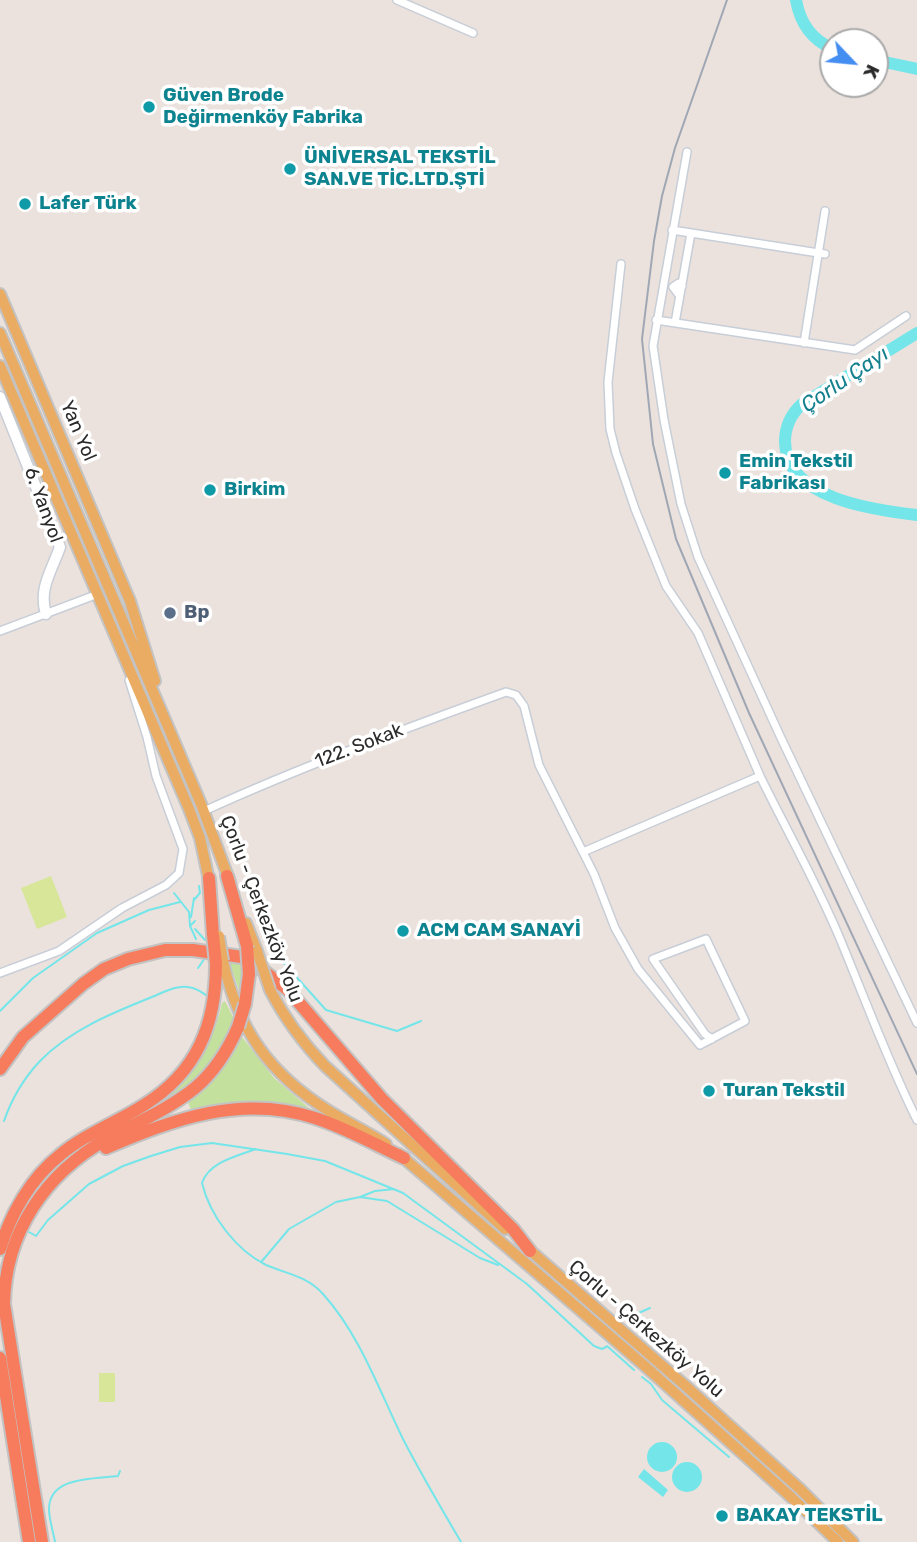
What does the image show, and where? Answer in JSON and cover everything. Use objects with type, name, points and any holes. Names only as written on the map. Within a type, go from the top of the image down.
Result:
[{"type":"highway","points":[[29,1542],[4,1290],[15,1241],[44,1189],[76,1159],[174,1103],[196,1087],[221,1059],[239,1027],[245,1004],[252,949],[227,876]]},
{"type":"highway","points":[[0,1249],[10,1221],[26,1194],[59,1156],[160,1094],[180,1076],[194,1056],[208,1025],[220,962],[209,878]]},
{"type":"highway","points":[[0,1069],[23,1037],[104,969],[128,959],[165,950],[193,950],[242,957],[288,990],[382,1099],[513,1228],[530,1251]]},
{"type":"highway","points":[[44,1189],[90,1155],[106,1147],[176,1120],[230,1108],[259,1107],[291,1111],[332,1124],[404,1158]]},
{"type":"highway","points":[[0,1358],[42,1542]]},
{"type":"main road","name":"Yan Yol","points":[[0,294],[123,583],[147,649],[161,711]]},
{"type":"main road","name":"Çorlu - Çerkezköy Yolu","points":[[0,333],[204,811],[227,876]]},
{"type":"main road","name":"Çorlu - Çerkezköy Yolu","points":[[0,366],[201,838],[209,878]]},
{"type":"main road","name":"6. Yanyol","points":[[0,397],[60,547],[44,583],[43,606],[46,614]]},
{"type":"main road","points":[[98,594],[123,583]]},
{"type":"main road","name":"Çorlu - Çerkezköy Yolu","points":[[252,949],[289,1024],[325,1066],[530,1251],[688,1388],[800,1489],[853,1542]]},
{"type":"main road","name":"Çorlu - Çerkezköy Yolu","points":[[220,962],[246,1029],[276,1068],[313,1101],[372,1135],[404,1158],[646,1367],[838,1542]]},
{"type":"street","points":[[397,0],[472,33]]},
{"type":"street","points":[[687,152],[653,346],[681,504],[698,557],[917,1023]]},
{"type":"street","points":[[804,343],[821,254],[825,211]]},
{"type":"street","points":[[672,230],[821,254]]},
{"type":"street","points":[[674,323],[679,295],[673,287],[679,283],[682,286],[691,233]]},
{"type":"street","points":[[621,264],[608,382],[610,429],[635,509],[666,586],[698,633],[760,776],[832,920],[894,1074],[917,1120]]},
{"type":"street","points":[[656,320],[855,351],[906,316]]},
{"type":"street","points":[[0,631],[98,594]]},
{"type":"street","points":[[0,973],[59,951],[122,908],[166,886],[179,873],[183,849],[156,776],[120,649]]},
{"type":"street","name":"122. Sokak","points":[[204,811],[292,772],[506,691],[516,695],[524,706],[538,765],[583,852]]},
{"type":"street","points":[[712,1039],[705,1034],[653,959],[706,939],[745,1021],[712,1039],[700,1045],[638,970],[615,928],[583,852],[760,776]]},
{"type":"green space","points":[[51,876],[67,917],[37,929],[21,888]]},
{"type":"green space","points":[[229,961],[244,965],[241,996]]},
{"type":"green space","points":[[225,1001],[235,1021],[212,1060],[195,1079],[158,1106],[196,1065],[212,1035]]},
{"type":"green space","points":[[242,1037],[274,1078],[309,1108],[250,1103],[191,1110],[188,1102],[213,1079]]},
{"type":"green space","points":[[99,1373],[115,1373],[115,1402],[99,1402]]},
{"type":"water","points":[[662,1442],[668,1443],[676,1451],[676,1463],[668,1471],[662,1472],[656,1471],[648,1463],[647,1457],[648,1451],[656,1443]]},
{"type":"water","points":[[687,1462],[693,1463],[701,1471],[701,1483],[693,1491],[687,1492],[681,1491],[673,1483],[672,1477],[673,1471],[681,1463]]},
{"type":"water","points":[[644,1469],[668,1490],[663,1497],[638,1477]]},
{"type":"waterway","name":"Çorlu Çayı","points":[[796,0],[808,30],[819,41]]},
{"type":"waterway","name":"Çorlu Çayı","points":[[889,63],[917,69]]},
{"type":"waterway","name":"Çorlu Çayı","points":[[917,333],[802,404],[789,421],[785,442],[789,461],[800,477],[816,489],[857,505],[917,515]]},
{"type":"waterway","points":[[194,900],[200,893],[199,886]]},
{"type":"waterway","points":[[246,888],[273,947],[326,1010],[397,1031],[421,1021]]},
{"type":"waterway","points":[[174,893],[189,912],[190,926]]},
{"type":"waterway","points":[[191,917],[194,898]]},
{"type":"waterway","points":[[0,1011],[33,978],[97,933],[149,910],[180,902]]},
{"type":"waterway","points":[[195,921],[190,926],[196,939]]},
{"type":"waterway","points":[[195,929],[205,940]]},
{"type":"waterway","points":[[198,968],[205,958]]},
{"type":"waterway","points":[[4,1121],[19,1089],[34,1068],[52,1050],[78,1031],[174,988],[191,988],[207,996]]},
{"type":"waterway","points":[[29,1232],[36,1236],[48,1220],[89,1184],[123,1166],[180,1147],[212,1143],[325,1161],[403,1193],[527,1284],[594,1346],[602,1349],[606,1347]]},
{"type":"waterway","points":[[256,1149],[224,1161],[206,1176],[202,1183],[211,1208],[226,1231],[244,1251],[266,1265],[310,1283],[336,1310],[358,1345],[403,1439],[461,1542]]},
{"type":"waterway","points":[[262,1261],[289,1229],[336,1202],[375,1191],[394,1189]]},
{"type":"waterway","points":[[360,1197],[387,1201],[480,1258],[498,1265]]},
{"type":"waterway","points":[[628,1322],[634,1315],[650,1308]]},
{"type":"waterway","points":[[607,1346],[634,1370]]},
{"type":"waterway","points":[[642,1377],[651,1384],[662,1400],[729,1457]]},
{"type":"waterway","points":[[55,1542],[49,1509],[51,1498],[57,1490],[75,1481],[118,1476],[120,1471]]},
{"type":"railway","points":[[727,0],[675,148],[662,196],[654,241],[642,339],[653,444],[676,539],[749,713],[917,1074]]},
{"type":"place","name":"Güven Brode Değirmenköy Fabrika","points":[[149,107]]},
{"type":"place","name":"ÜNİVERSAL TEKSTİL SAN.VE TİC.LTD.ŞTİ","points":[[290,169]]},
{"type":"place","name":"Lafer Türk","points":[[25,204]]},
{"type":"place","name":"Emin Tekstil Fabrikası","points":[[725,473]]},
{"type":"place","name":"Birkim","points":[[210,490]]},
{"type":"place","name":"Bp","points":[[170,613]]},
{"type":"place","name":"ACM CAM SANAYİ","points":[[403,931]]},
{"type":"place","name":"Turan Tekstil","points":[[709,1091]]},
{"type":"place","name":"BAKAY TEKSTİL","points":[[722,1516]]}]
